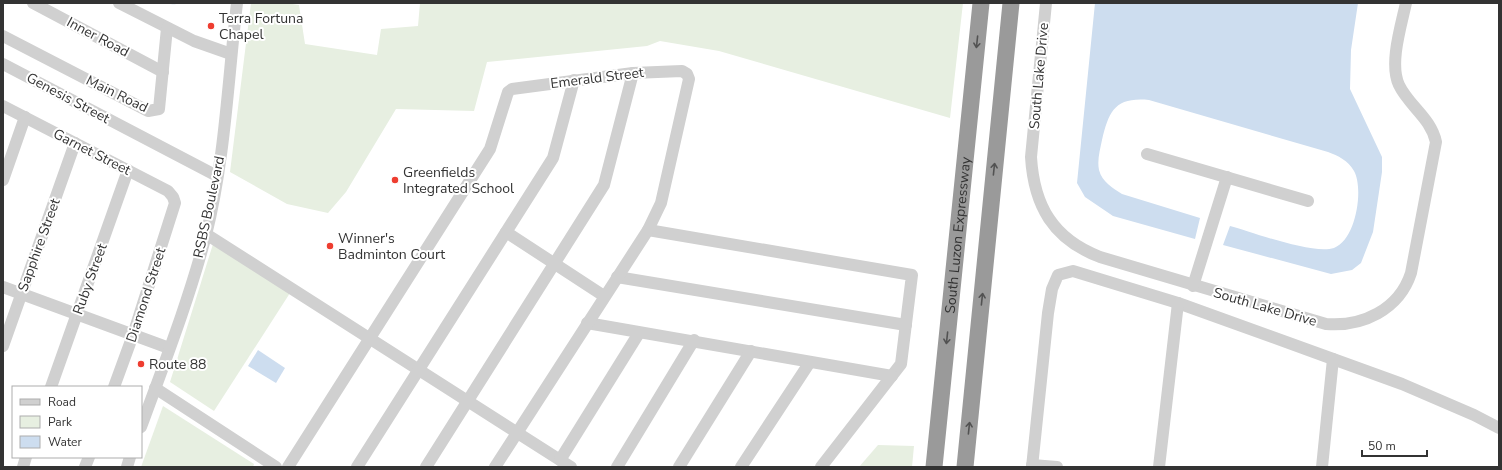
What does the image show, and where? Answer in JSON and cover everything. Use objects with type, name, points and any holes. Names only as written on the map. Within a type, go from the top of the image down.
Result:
[{"type":"highway","name":"South Luzon Expressway","points":[[934,467],[981,3]]},
{"type":"highway","name":"South Luzon Expressway","points":[[965,467],[1011,3]]},
{"type":"street","name":"Inner Road","points":[[33,3],[163,72]]},
{"type":"street","points":[[119,3],[194,41],[231,54]]},
{"type":"street","name":"RSBS Boulevard","points":[[142,424],[169,348],[206,234],[216,176],[237,3]]},
{"type":"street","name":"South Lake Drive","points":[[1046,3],[1031,157],[1032,176],[1036,193],[1043,209],[1061,235],[1088,253],[1193,286],[1326,324],[1341,326],[1376,315],[1387,308],[1399,298],[1411,273],[1436,142],[1434,132],[1402,91],[1396,76],[1395,63],[1406,3]]},
{"type":"street","name":"Main Road","points":[[3,36],[148,111],[159,109],[168,28]]},
{"type":"street","name":"Genesis Street","points":[[3,64],[133,132],[147,146],[172,158],[190,162],[216,176]]},
{"type":"street","name":"Emerald Street","points":[[370,338],[490,149],[508,92],[512,89],[633,73],[682,71],[687,74],[689,79],[661,203],[648,230]]},
{"type":"street","points":[[426,467],[604,185],[633,73]]},
{"type":"street","points":[[357,467],[553,158],[574,80]]},
{"type":"street","name":"Garnet Street","points":[[3,106],[168,191],[173,197],[175,203]]},
{"type":"street","points":[[3,180],[25,117]]},
{"type":"street","name":"Sapphire Street","points":[[4,338],[22,294],[75,143]]},
{"type":"street","points":[[1148,154],[1308,201]]},
{"type":"street","name":"Ruby Street","points":[[51,386],[128,170]]},
{"type":"street","points":[[1193,286],[1227,177]]},
{"type":"street","name":"Diamond Street","points":[[114,386],[133,335],[175,203]]},
{"type":"street","points":[[495,467],[648,230],[912,275],[901,364],[821,467]]},
{"type":"street","points":[[506,232],[604,296]]},
{"type":"street","points":[[206,234],[571,467]]},
{"type":"street","points":[[1057,467],[1032,466],[1048,313],[1052,289],[1058,275],[1073,271],[1178,303],[1402,384],[1474,415],[1499,428]]},
{"type":"street","points":[[617,277],[906,325]]},
{"type":"street","points":[[3,287],[169,348]]},
{"type":"street","points":[[1159,467],[1178,303]]},
{"type":"street","points":[[587,323],[639,333],[694,340],[892,376]]},
{"type":"street","points":[[560,460],[639,333]]},
{"type":"street","points":[[288,467],[370,338]]},
{"type":"street","points":[[617,467],[694,340]]},
{"type":"street","points":[[680,467],[751,351]]},
{"type":"street","points":[[1322,467],[1333,359]]},
{"type":"street","points":[[741,467],[810,362]]},
{"type":"street","points":[[155,388],[276,467]]},
{"type":"green space","points":[[251,3],[286,3],[299,5],[305,44],[377,55],[381,29],[418,26],[420,3],[963,3],[950,118],[719,51],[660,41],[647,46],[487,62],[474,111],[396,109],[346,192],[328,213],[287,204],[230,172]]},
{"type":"green space","points":[[213,244],[290,293],[214,411],[170,382]]},
{"type":"green space","points":[[163,406],[254,464],[253,467],[141,467]]},
{"type":"green space","points":[[878,445],[914,446],[912,467],[859,467]]},
{"type":"water","points":[[1095,3],[1358,3],[1351,50],[1350,89],[1382,157],[1382,172],[1373,232],[1361,263],[1352,270],[1331,274],[1223,245],[1230,226],[1298,246],[1324,249],[1334,248],[1342,243],[1353,225],[1358,201],[1357,179],[1352,167],[1346,161],[1328,152],[1149,100],[1128,101],[1115,108],[1111,114],[1102,140],[1098,166],[1100,174],[1105,181],[1122,194],[1200,218],[1195,239],[1113,216],[1085,197],[1077,183]]},
{"type":"water","points":[[258,350],[285,368],[276,383],[248,366]]},
{"type":"place","name":"Terra Fortuna Chapel","points":[[211,26]]},
{"type":"place","name":"Greenfields Integrated School","points":[[395,180]]},
{"type":"place","name":"Winner's Badminton Court","points":[[330,246]]},
{"type":"place","name":"Route 88","points":[[141,364]]}]
